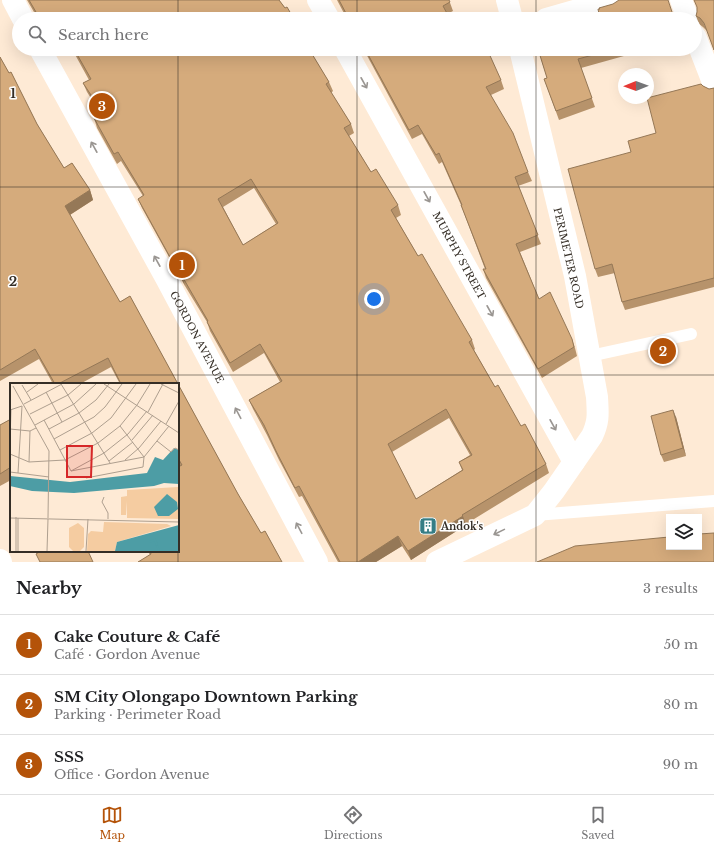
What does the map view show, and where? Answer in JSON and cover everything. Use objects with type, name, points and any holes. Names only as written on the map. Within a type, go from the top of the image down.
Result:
[{"type":"street","points":[[13,0],[19,12]]},
{"type":"street","points":[[318,0],[325,12]]},
{"type":"street","points":[[507,0],[510,12]]},
{"type":"street","points":[[571,12],[613,0]]},
{"type":"street","points":[[681,0],[685,12]]},
{"type":"street","points":[[702,54],[714,85]]},
{"type":"street","name":"GORDON AVENUE","points":[[44,56],[166,278],[317,562]]},
{"type":"street","name":"MURPHY STREET","points":[[349,56],[574,462]]},
{"type":"street","name":"PERIMETER ROAD","points":[[522,56],[575,276],[597,397],[598,417],[592,436],[554,491],[534,515]]},
{"type":"street","points":[[437,562],[534,515]]},
{"type":"lane","points":[[590,356],[691,334]]},
{"type":"lane","points":[[534,515],[714,501]]},
{"type":"building","points":[[29,0],[279,0],[285,8],[287,7],[290,12],[36,12]]},
{"type":"building","points":[[339,0],[449,0],[450,2],[443,6],[446,12],[345,12]]},
{"type":"building","points":[[619,0],[668,0],[672,12],[599,12],[599,8],[613,4]]},
{"type":"building","points":[[694,0],[714,0],[714,50],[702,20],[702,12],[697,12],[697,7]]},
{"type":"building","points":[[78,56],[313,56],[329,82],[326,84],[351,124],[344,128],[371,172],[376,169],[398,205],[391,210],[418,256],[422,254],[472,340],[469,342],[495,387],[498,385],[521,426],[525,424],[546,464],[462,515],[463,516],[408,551],[398,536],[358,562],[340,562],[299,486],[295,488],[264,425],[249,400],[282,381],[260,344],[230,363],[207,322],[208,321],[182,276],[181,277],[138,199],[144,195],[118,152],[114,154],[94,118],[103,113],[83,83],[91,79]],"holes":[[[251,179],[278,223],[243,245],[218,199]],[[446,409],[472,455],[459,462],[463,470],[416,499],[388,444]]]},
{"type":"building","points":[[369,56],[490,56],[501,80],[486,87],[513,133],[528,172],[515,177],[538,235],[516,244],[539,299],[550,292],[572,339],[574,347],[538,369],[483,269],[486,269],[462,205],[439,153],[436,155],[418,125],[409,130]]},
{"type":"building","points":[[540,56],[589,56],[578,59],[592,98],[556,111],[544,79],[547,78]]},
{"type":"building","points":[[0,57],[9,73],[11,72],[37,124],[64,168],[72,163],[90,190],[65,206],[120,302],[130,296],[177,383],[120,383],[108,358],[60,383],[54,383],[35,349],[0,370]]},
{"type":"building","points":[[701,84],[709,89],[714,88],[714,278],[622,302],[612,264],[595,269],[568,169],[631,152],[628,141],[656,133],[649,104],[654,104],[654,96]]},
{"type":"building","points":[[179,386],[238,494],[261,533],[265,531],[282,562],[138,562],[151,554],[150,552],[179,552],[179,466],[182,465],[179,460]]},
{"type":"building","points":[[673,410],[683,448],[661,455],[651,416]]},
{"type":"building","points":[[10,420],[10,468],[0,474],[0,425]]},
{"type":"building","points":[[714,533],[714,562],[537,562],[575,546],[666,537],[666,550],[702,550],[702,534]]},
{"type":"building","points":[[39,552],[88,552],[93,562],[40,562],[36,554]]},
{"type":"place","name":"SSS","points":[[102,106]]},
{"type":"place","name":"Cake Couture & Café","points":[[182,265]]},
{"type":"place","name":"SM City Olongapo Downtown Parking","points":[[663,351]]},
{"type":"place","name":"Andok's","points":[[428,526]]}]
